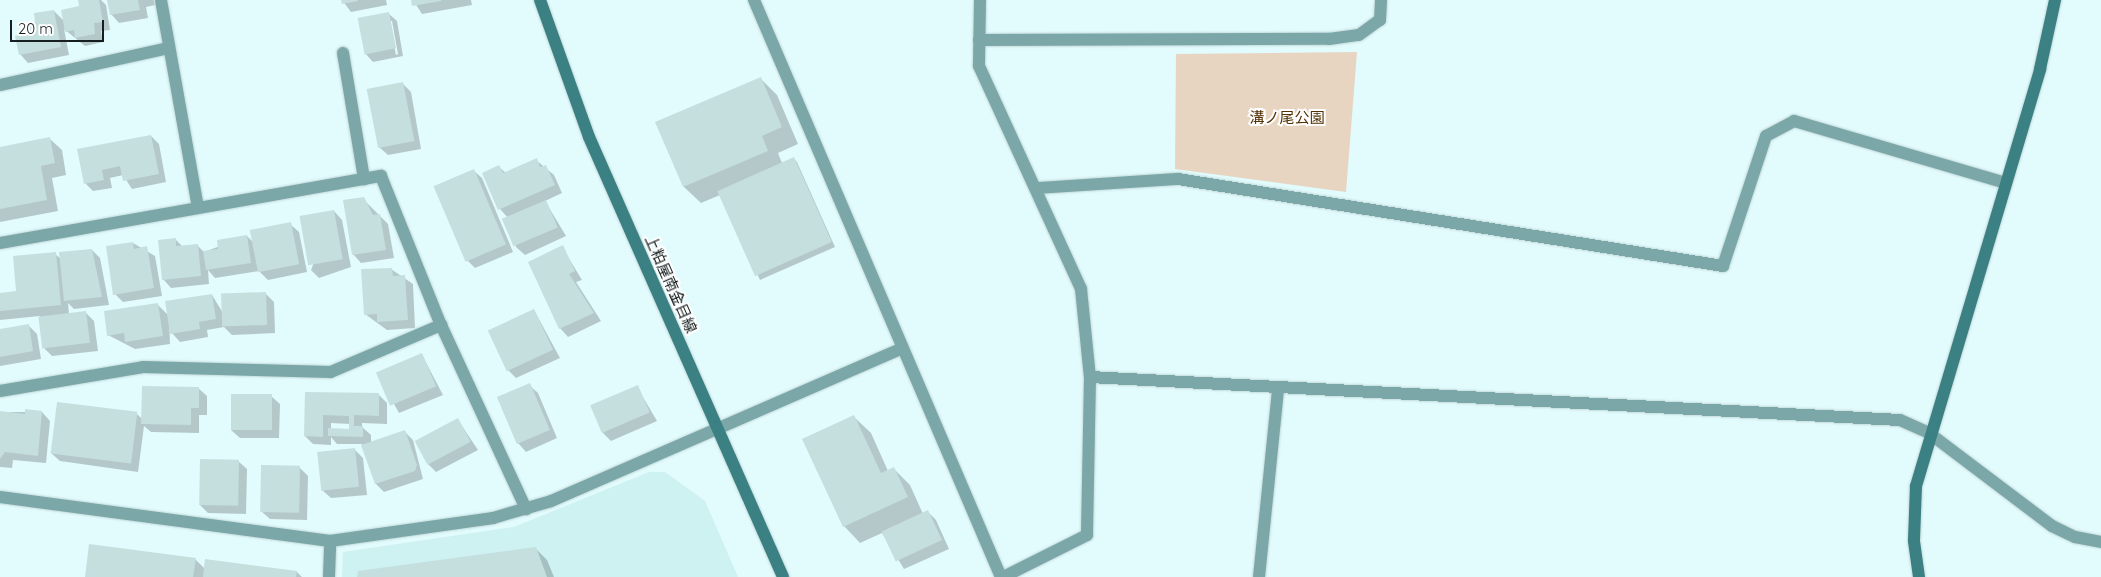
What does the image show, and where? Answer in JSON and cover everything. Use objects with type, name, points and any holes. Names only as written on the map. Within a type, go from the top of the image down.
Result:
[{"type":"main road","name":"上粕屋南金目線","points":[[540,0],[589,137],[783,577]]},
{"type":"main road","points":[[1919,577],[1914,540],[1916,486],[1929,433],[2006,183],[2055,0]]},
{"type":"street","points":[[161,0],[168,48],[198,207]]},
{"type":"street","points":[[754,0],[902,350],[1002,577],[1087,535],[1090,377],[1080,289],[1038,188],[979,66],[980,0]]},
{"type":"street","points":[[979,40],[1329,39],[1359,35],[1380,20],[1381,0]]},
{"type":"street","points":[[0,86],[168,48]]},
{"type":"street","points":[[343,53],[364,179]]},
{"type":"street","points":[[1038,188],[1178,178],[1723,266],[1766,136],[1794,121],[2006,183]]},
{"type":"street","points":[[0,244],[198,207],[381,176],[441,325],[526,509]]},
{"type":"street","points":[[0,391],[143,367],[331,372],[441,325]]},
{"type":"street","points":[[0,497],[330,541],[526,509],[902,350]]},
{"type":"street","points":[[1090,377],[1278,389],[1900,420],[1929,433],[2052,526],[2075,537],[2101,542]]},
{"type":"street","points":[[1259,577],[1278,389]]},
{"type":"street","points":[[329,577],[330,541]]},
{"type":"shaded area","points":[[649,472],[665,472],[705,501],[738,577],[342,577],[343,552],[514,527]]},
{"type":"green space","name":"溝ノ尾公園","points":[[1357,52],[1346,192],[1175,169],[1176,54]]},
{"type":"building","points":[[78,0],[99,0],[103,22],[94,23],[95,34],[75,38],[74,30],[65,32],[61,10],[79,6]]},
{"type":"building","points":[[107,0],[138,0],[140,10],[110,15]]},
{"type":"building","points":[[341,0],[358,0],[358,1],[342,4]]},
{"type":"building","points":[[411,0],[441,0],[441,1],[412,6]]},
{"type":"building","points":[[54,10],[61,47],[19,55],[15,36],[25,34],[23,25],[35,22],[34,13]]},
{"type":"building","points":[[389,12],[396,48],[365,54],[358,18]]},
{"type":"building","points":[[761,77],[782,127],[762,136],[768,151],[683,187],[655,122]]},
{"type":"building","points":[[403,82],[414,141],[378,148],[367,89]]},
{"type":"building","points":[[151,135],[159,174],[123,181],[120,166],[102,170],[104,180],[84,184],[77,149]]},
{"type":"building","points":[[50,137],[55,163],[41,166],[47,200],[0,209],[0,147]]},
{"type":"building","points":[[794,157],[832,242],[755,276],[717,191]]},
{"type":"building","points":[[537,158],[540,167],[546,165],[555,185],[498,210],[482,173],[499,165],[503,173]]},
{"type":"building","points":[[474,169],[506,244],[466,262],[433,186]]},
{"type":"building","points":[[364,197],[373,215],[380,214],[386,250],[352,255],[343,200]]},
{"type":"building","points":[[546,200],[558,228],[514,246],[502,219]]},
{"type":"building","points":[[334,210],[343,259],[308,265],[300,216]]},
{"type":"building","points":[[291,222],[299,264],[258,272],[250,230]]},
{"type":"building","points":[[247,235],[251,263],[206,270],[203,251],[218,249],[217,240]]},
{"type":"building","points":[[176,238],[176,246],[198,244],[201,276],[162,280],[158,240]]},
{"type":"building","points":[[133,242],[134,249],[147,246],[154,288],[113,295],[106,246]]},
{"type":"building","points":[[563,245],[575,271],[569,274],[594,313],[559,329],[528,262]]},
{"type":"building","points":[[92,249],[102,297],[64,301],[59,252]]},
{"type":"building","points":[[56,252],[61,305],[0,311],[0,293],[16,291],[13,256]]},
{"type":"building","points":[[392,268],[393,276],[405,275],[408,320],[377,322],[377,314],[364,315],[361,269]]},
{"type":"building","points":[[266,292],[267,325],[222,327],[221,294]]},
{"type":"building","points":[[212,294],[216,319],[199,322],[200,329],[170,334],[165,301]]},
{"type":"building","points":[[158,303],[163,336],[125,342],[124,333],[107,336],[104,311]]},
{"type":"building","points":[[534,309],[553,350],[507,371],[488,331]]},
{"type":"building","points":[[86,311],[90,343],[42,349],[38,317]]},
{"type":"building","points":[[29,324],[33,351],[0,357],[0,329]]},
{"type":"building","points":[[422,353],[436,386],[390,406],[376,373]]},
{"type":"building","points":[[530,383],[550,430],[517,444],[497,397]]},
{"type":"building","points":[[638,385],[650,413],[602,433],[590,405]]},
{"type":"building","points":[[142,386],[199,387],[199,408],[191,408],[191,425],[141,424]]},
{"type":"building","points":[[305,392],[379,393],[379,416],[354,415],[354,426],[363,426],[363,437],[328,436],[328,428],[349,429],[349,416],[323,415],[323,437],[304,436]]},
{"type":"building","points":[[231,394],[272,394],[272,430],[231,430]]},
{"type":"building","points":[[57,402],[137,412],[131,463],[51,454]]},
{"type":"building","points":[[25,409],[42,411],[38,456],[5,452],[0,459],[0,411],[25,414]]},
{"type":"building","points":[[854,415],[881,473],[894,467],[908,497],[843,527],[802,439]]},
{"type":"building","points":[[458,418],[471,442],[427,465],[415,441]]},
{"type":"building","points":[[405,430],[417,465],[415,471],[375,484],[361,445]]},
{"type":"building","points":[[355,448],[359,487],[321,491],[317,452]]},
{"type":"building","points":[[200,459],[239,460],[238,506],[199,505]]},
{"type":"building","points":[[261,465],[300,466],[299,513],[260,512]]},
{"type":"building","points":[[928,510],[942,540],[896,561],[882,532]]},
{"type":"building","points":[[89,544],[196,558],[193,577],[85,577]]},
{"type":"building","points":[[536,547],[547,577],[357,577],[358,571]]},
{"type":"building","points":[[205,559],[297,571],[296,577],[203,577]]}]
